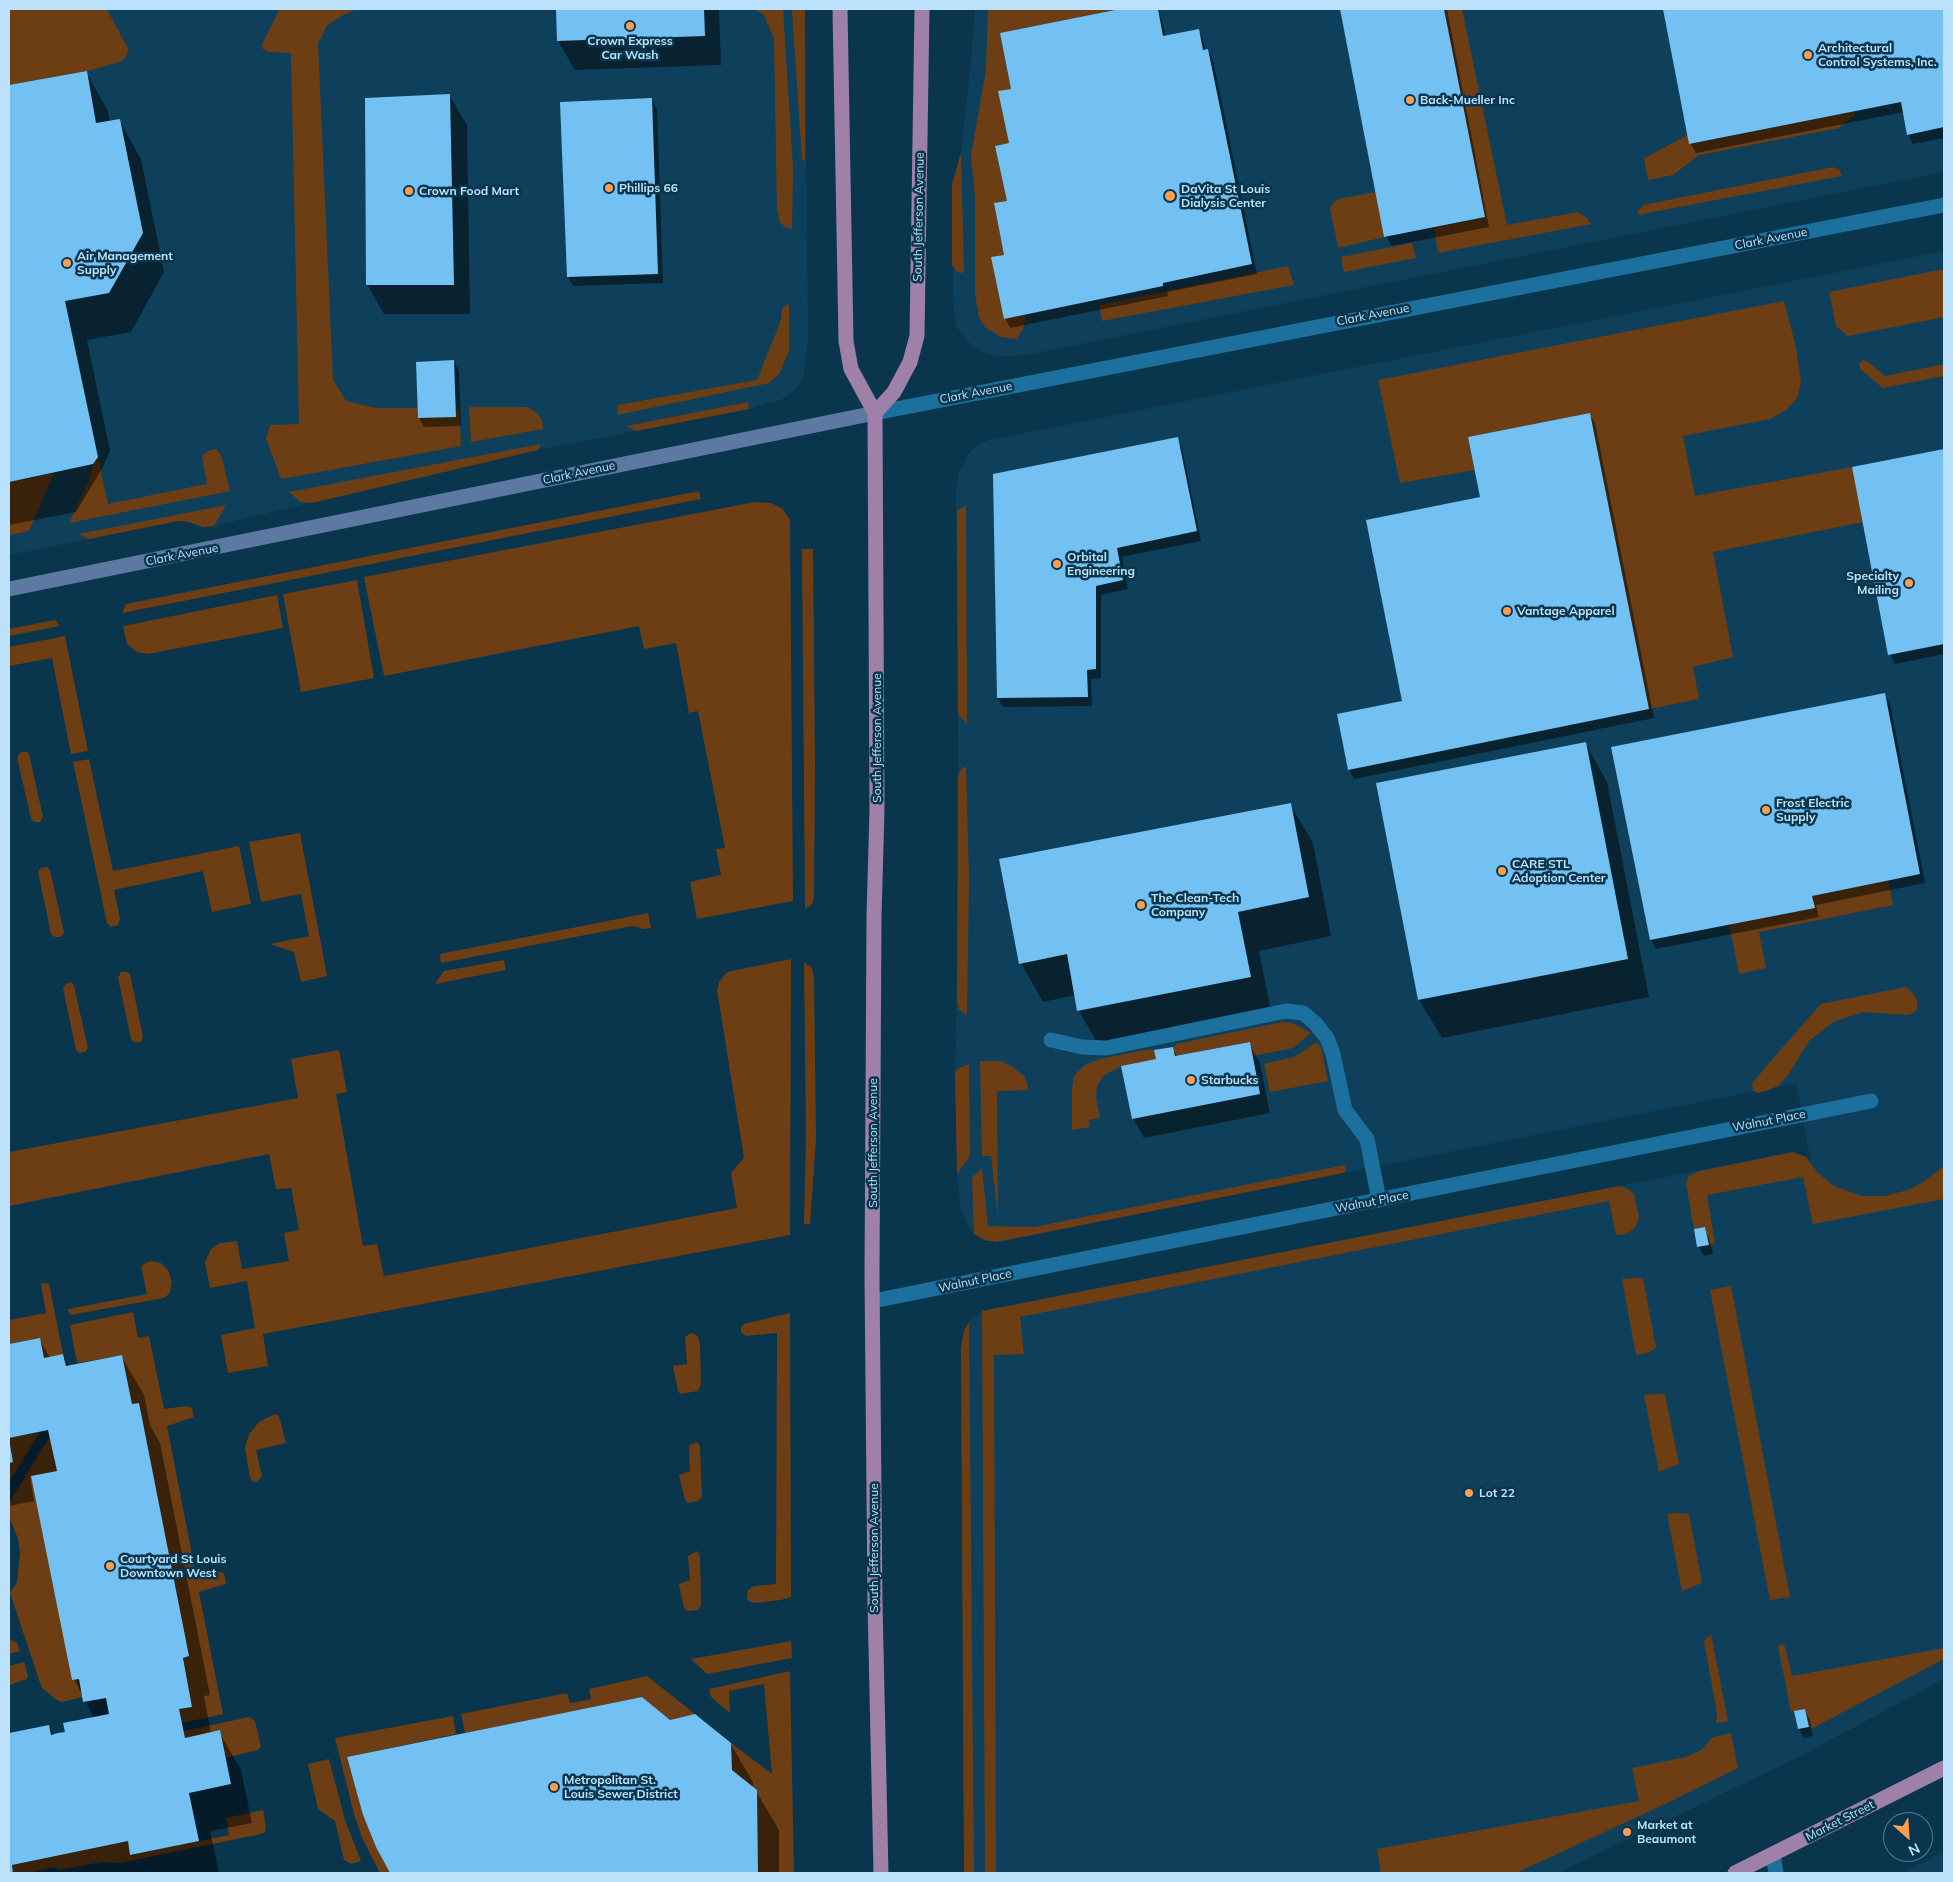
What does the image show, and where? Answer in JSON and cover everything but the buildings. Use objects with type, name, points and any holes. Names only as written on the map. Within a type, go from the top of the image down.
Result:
[{"type":"main road","name":"South Jefferson Avenue","points":[[840,9],[846,341],[851,369],[875,413],[877,810],[874,927],[873,1301],[875,1603],[881,1873]]},
{"type":"main road","name":"South Jefferson Avenue","points":[[875,413],[894,392],[910,362],[917,336],[922,9]]},
{"type":"main road","name":"Market Street","points":[[1735,1873],[1944,1768]]},
{"type":"street","name":"Clark Avenue","points":[[9,590],[875,413],[1944,205]]},
{"type":"street","points":[[1051,1040],[1082,1047],[1106,1048],[1286,1011],[1303,1013],[1316,1023],[1327,1038],[1333,1054],[1344,1110],[1367,1139],[1379,1200]]},
{"type":"street","name":"Walnut Place","points":[[873,1301],[1871,1101]]},
{"type":"street","points":[[1773,1855],[1776,1873]]},
{"type":"shaded area","points":[[9,9],[108,9],[129,50],[123,61],[87,71],[9,85]]},
{"type":"shaded area","points":[[17,9],[805,9],[808,342],[803,378],[796,389],[781,400],[749,409],[454,468],[214,526],[203,527],[189,522],[178,521],[9,555],[9,13]]},
{"type":"shaded area","points":[[280,9],[357,9],[327,25],[318,44],[333,380],[346,401],[375,408],[417,408],[418,418],[456,417],[456,410],[459,408],[461,446],[281,479],[266,438],[270,425],[299,424],[291,53],[268,52],[263,49],[262,44]]},
{"type":"shaded area","points":[[755,9],[783,9],[793,168],[792,229],[780,223],[777,211],[774,39],[764,15]]},
{"type":"shaded area","points":[[792,9],[805,9],[805,161],[802,160]]},
{"type":"shaded area","points":[[975,9],[1944,9],[1944,172],[1026,355],[998,356],[980,351],[966,340],[957,327],[953,305],[952,184],[961,153]]},
{"type":"shaded area","points":[[988,9],[1114,10],[1000,33],[1011,89],[999,91],[1009,143],[995,146],[1007,201],[994,204],[1004,255],[992,257],[1004,318],[1027,314],[1017,339],[1001,337],[985,327],[979,317],[975,294],[975,196],[971,156],[986,70]]},
{"type":"shaded area","points":[[1444,9],[1462,9],[1507,225],[1578,212],[1587,218],[1591,224],[1438,253],[1434,228],[1484,217]]},
{"type":"shaded area","points":[[1854,111],[1855,115],[1839,128],[1699,155],[1673,175],[1648,180],[1644,158],[1688,135],[1690,144]]},
{"type":"shaded area","points":[[961,153],[964,273],[957,272],[952,265],[952,184]]},
{"type":"shaded area","points":[[1833,167],[1839,170],[1842,176],[1637,215],[1643,205]]},
{"type":"shaded area","points":[[1376,192],[1384,237],[1338,248],[1330,209],[1333,203],[1338,199]]},
{"type":"shaded area","points":[[1412,243],[1416,258],[1344,272],[1341,257]]},
{"type":"shaded area","points":[[1944,251],[1944,1679],[1801,1756],[1558,1873],[964,1873],[961,1348],[964,1331],[969,1322],[982,1311],[1793,1152],[1811,1161],[1796,1083],[997,1242],[984,1240],[974,1234],[967,1225],[961,1210],[957,1174],[955,1072],[959,878],[956,488],[959,472],[967,456],[978,444],[989,440]]},
{"type":"shaded area","points":[[1288,266],[1294,285],[1102,321],[1099,305]]},
{"type":"shaded area","points":[[1944,269],[1944,317],[1848,336],[1836,326],[1829,292]]},
{"type":"shaded area","points":[[1784,301],[1796,347],[1801,382],[1797,398],[1786,410],[1770,419],[1683,436],[1695,496],[1852,467],[1863,522],[1713,552],[1733,657],[1693,667],[1699,699],[1649,709],[1590,413],[1468,437],[1474,470],[1400,483],[1378,380]]},
{"type":"shaded area","points":[[789,304],[789,351],[779,374],[769,383],[617,415],[618,405],[757,380],[781,320],[782,308]]},
{"type":"shaded area","points":[[1863,360],[1867,361],[1885,376],[1944,364],[1944,376],[1883,388],[1860,369],[1859,364]]},
{"type":"shaded area","points":[[748,402],[749,409],[636,431],[626,426]]},
{"type":"shaded area","points":[[469,407],[527,407],[537,413],[542,421],[543,429],[471,442]]},
{"type":"shaded area","points":[[541,444],[538,450],[312,503],[301,502],[289,492]]},
{"type":"shaded area","points":[[216,449],[221,455],[230,491],[69,523],[90,479],[93,464],[98,457],[108,504],[207,484],[202,456],[208,451]]},
{"type":"shaded area","points":[[54,473],[29,531],[9,535],[9,482]]},
{"type":"shaded area","points":[[699,491],[701,499],[122,613],[126,604]]},
{"type":"shaded area","points":[[755,502],[771,503],[783,509],[790,520],[793,901],[697,919],[690,882],[721,875],[716,849],[725,848],[698,711],[689,713],[676,643],[644,649],[639,626],[384,676],[364,577]]},
{"type":"shaded area","points":[[226,505],[214,526],[203,527],[189,522],[178,521],[89,539],[79,534]]},
{"type":"shaded area","points":[[966,506],[967,724],[958,714],[957,510]]},
{"type":"shaded area","points":[[802,549],[813,549],[815,763],[814,897],[812,904],[805,909]]},
{"type":"shaded area","points":[[357,580],[374,678],[301,692],[283,594]]},
{"type":"shaded area","points":[[277,595],[283,628],[148,654],[137,652],[127,644],[123,626]]},
{"type":"shaded area","points":[[55,620],[60,626],[9,636],[9,629]]},
{"type":"shaded area","points":[[65,636],[88,751],[71,754],[52,658],[9,666],[9,647]]},
{"type":"shaded area","points":[[21,752],[29,754],[43,817],[40,822],[34,822],[31,819],[17,757]]},
{"type":"shaded area","points":[[89,759],[113,871],[239,846],[251,904],[212,912],[203,871],[114,890],[120,919],[118,925],[111,927],[107,923],[73,762]]},
{"type":"shaded area","points":[[966,766],[969,879],[967,1015],[959,1010],[957,999],[958,776],[961,769]]},
{"type":"shaded area","points":[[300,833],[327,976],[301,982],[294,952],[270,944],[309,936],[301,894],[261,902],[249,842]]},
{"type":"shaded area","points":[[47,867],[50,870],[64,932],[61,937],[55,937],[51,934],[38,872],[41,868]]},
{"type":"shaded area","points":[[1888,880],[1893,905],[1759,932],[1766,968],[1739,974],[1729,924],[1812,896]]},
{"type":"shaded area","points":[[648,913],[651,928],[644,929],[632,926],[441,963],[440,954]]},
{"type":"shaded area","points":[[791,959],[790,1235],[263,1334],[268,1366],[228,1373],[221,1335],[255,1328],[247,1281],[210,1288],[205,1262],[211,1249],[220,1243],[237,1241],[242,1269],[289,1261],[284,1233],[299,1230],[291,1188],[276,1189],[269,1154],[9,1206],[9,1152],[298,1098],[291,1059],[339,1050],[347,1092],[336,1094],[363,1246],[377,1244],[384,1276],[737,1208],[731,1173],[744,1158],[717,990],[719,982],[727,972]]},
{"type":"shaded area","points":[[504,960],[506,970],[435,984],[444,971]]},
{"type":"shaded area","points":[[804,962],[812,968],[814,978],[816,1139],[810,1224],[804,1224],[806,1135]]},
{"type":"shaded area","points":[[121,972],[130,974],[143,1037],[141,1042],[134,1042],[131,1039],[118,978]]},
{"type":"shaded area","points":[[71,982],[74,986],[88,1048],[85,1052],[79,1053],[76,1050],[63,988]]},
{"type":"shaded area","points":[[1906,987],[1917,1000],[1917,1010],[1909,1015],[1863,1012],[1833,1022],[1809,1041],[1788,1075],[1778,1086],[1758,1093],[1753,1091],[1752,1084],[1821,1004]]},
{"type":"shaded area","points":[[1282,1022],[1292,1023],[1311,1033],[1293,1048],[1253,1056],[1249,1042],[1175,1056],[1173,1047],[1176,1044]]},
{"type":"shaded area","points":[[1317,1042],[1321,1048],[1328,1081],[1270,1092],[1264,1064],[1294,1057]]},
{"type":"shaded area","points":[[1150,1049],[1154,1050],[1156,1059],[1121,1066],[1103,1076],[1097,1086],[1096,1097],[1100,1118],[1089,1120],[1090,1127],[1072,1130],[1072,1089],[1074,1076],[1085,1065],[1100,1059]]},
{"type":"shaded area","points":[[980,1061],[1001,1061],[1010,1065],[1024,1076],[1028,1085],[1027,1090],[997,1091],[998,1217],[991,1156],[982,1156]]},
{"type":"shaded area","points":[[969,1064],[970,1156],[957,1174],[955,1072]]},
{"type":"shaded area","points":[[1793,1152],[1806,1157],[1817,1172],[1834,1186],[1862,1196],[1885,1196],[1908,1190],[1923,1182],[1944,1166],[1944,1199],[1813,1224],[1803,1177],[1707,1195],[1715,1244],[1709,1245],[1705,1227],[1694,1229],[1686,1184],[1689,1176],[1700,1171]]},
{"type":"shaded area","points":[[1345,1165],[1346,1170],[1343,1173],[997,1242],[984,1240],[974,1234],[972,1178],[982,1168],[988,1226],[1034,1227]]},
{"type":"shaded area","points":[[1619,1186],[1628,1189],[1634,1194],[1639,1218],[1634,1229],[1625,1234],[1616,1235],[1609,1201],[1020,1317],[1024,1354],[994,1355],[996,1873],[985,1873],[982,1311]]},
{"type":"shaded area","points":[[150,1261],[161,1263],[168,1270],[172,1282],[170,1293],[164,1298],[70,1315],[68,1309],[147,1294],[141,1266]]},
{"type":"shaded area","points":[[1643,1278],[1656,1348],[1647,1353],[1636,1355],[1622,1279]]},
{"type":"shaded area","points":[[49,1283],[63,1354],[44,1358],[39,1338],[9,1344],[9,1320],[46,1313],[41,1284]]},
{"type":"shaded area","points":[[1731,1286],[1790,1597],[1770,1600],[1710,1290]]},
{"type":"shaded area","points":[[133,1312],[138,1338],[149,1336],[164,1409],[187,1406],[192,1408],[194,1417],[167,1426],[196,1575],[218,1571],[224,1573],[226,1584],[199,1592],[223,1714],[182,1723],[179,1709],[192,1707],[139,1403],[132,1404],[122,1355],[77,1363],[70,1325]]},
{"type":"shaded area","points":[[790,1313],[791,1597],[754,1603],[747,1600],[748,1590],[754,1586],[776,1584],[777,1333],[746,1336],[741,1332],[741,1327],[744,1324]]},
{"type":"shaded area","points":[[969,1322],[974,1873],[964,1873],[961,1348],[964,1331]]},
{"type":"shaded area","points":[[691,1333],[698,1336],[700,1345],[701,1385],[698,1391],[680,1394],[673,1366],[687,1364],[685,1337]]},
{"type":"shaded area","points":[[1665,1394],[1679,1464],[1659,1472],[1644,1395]]},
{"type":"shaded area","points":[[275,1414],[279,1416],[286,1443],[256,1450],[262,1476],[258,1481],[254,1482],[250,1478],[245,1448],[249,1434],[259,1422]]},
{"type":"shaded area","points":[[40,1432],[9,1482],[9,1463],[13,1462],[9,1438]]},
{"type":"shaded area","points":[[50,1436],[57,1471],[31,1476],[82,1697],[62,1702],[55,1699],[42,1688],[10,1593],[17,1582],[20,1552],[18,1538],[9,1517],[9,1503]]},
{"type":"shaded area","points":[[697,1442],[700,1446],[702,1496],[698,1501],[688,1503],[685,1500],[679,1475],[690,1471],[689,1447]]},
{"type":"shaded area","points":[[1667,1514],[1689,1514],[1702,1583],[1682,1591]]},
{"type":"shaded area","points":[[697,1551],[700,1555],[701,1605],[698,1610],[687,1611],[684,1608],[679,1584],[690,1580],[688,1556]]},
{"type":"shaded area","points":[[1711,1634],[1728,1721],[1716,1723],[1717,1713],[1704,1641]]},
{"type":"shaded area","points":[[9,1639],[17,1643],[20,1651],[9,1654]]},
{"type":"shaded area","points":[[791,1641],[792,1658],[707,1674],[691,1659]]},
{"type":"shaded area","points":[[1781,1644],[1785,1646],[1792,1676],[1944,1648],[1944,1659],[1811,1729],[1805,1709],[1791,1712],[1778,1646]]},
{"type":"shaded area","points":[[24,1662],[28,1676],[27,1679],[9,1685],[9,1666]]},
{"type":"shaded area","points":[[790,1671],[794,1873],[758,1873],[757,1790],[732,1770],[731,1743],[772,1774],[764,1684],[729,1691],[730,1713],[711,1697],[709,1689]]},
{"type":"shaded area","points":[[647,1676],[695,1714],[670,1720],[642,1697],[465,1733],[461,1714],[567,1693],[570,1703],[591,1699],[589,1689]]},
{"type":"shaded area","points":[[453,1716],[456,1734],[347,1757],[363,1815],[376,1847],[390,1873],[380,1873],[363,1840],[354,1814],[335,1738]]},
{"type":"shaded area","points":[[249,1717],[255,1721],[261,1746],[258,1750],[225,1758],[220,1730],[185,1738],[184,1731]]},
{"type":"shaded area","points":[[1731,1733],[1738,1768],[1516,1873],[1381,1873],[1377,1849],[1639,1801],[1632,1768],[1686,1757],[1703,1749],[1713,1737]]},
{"type":"shaded area","points":[[329,1759],[345,1820],[361,1861],[351,1864],[344,1860],[335,1821],[318,1809],[308,1764]]},
{"type":"shaded area","points":[[263,1810],[266,1826],[265,1832],[261,1834],[120,1863],[102,1862],[60,1870],[54,1867],[28,1873],[13,1873],[12,1865],[128,1841],[131,1855],[229,1835],[226,1818]]},
{"type":"shaded area","points":[[1944,1851],[1944,1873],[1903,1873],[1924,1862],[1933,1862],[1933,1857]]},
{"type":"place","name":"Crown Express Car Wash","points":[[630,26]]},
{"type":"place","name":"Architectural Control Systems, Inc.","points":[[1808,55]]},
{"type":"place","name":"Back-Mueller Inc","points":[[1410,100]]},
{"type":"place","name":"Phillips 66","points":[[609,188]]},
{"type":"place","name":"Crown Food Mart","points":[[409,191]]},
{"type":"place","name":"DaVita St Louis Dialysis Center","points":[[1170,196]]},
{"type":"place","name":"Air Management Supply","points":[[67,263]]},
{"type":"place","name":"Orbital Engineering","points":[[1057,564]]},
{"type":"place","name":"Specialty Mailing","points":[[1909,583]]},
{"type":"place","name":"Vantage Apparel","points":[[1507,611]]},
{"type":"place","name":"Frost Electric Supply","points":[[1766,810]]},
{"type":"place","name":"CARE STL Adoption Center","points":[[1502,871]]},
{"type":"place","name":"The Clean-Tech Company","points":[[1141,905]]},
{"type":"place","name":"Starbucks","points":[[1191,1080]]},
{"type":"place","name":"Lot 22","points":[[1469,1493]]},
{"type":"place","name":"Courtyard St Louis Downtown West","points":[[110,1566]]},
{"type":"place","name":"Metropolitan St. Louis Sewer District","points":[[554,1787]]},
{"type":"place","name":"Market at Beaumont","points":[[1627,1832]]}]
